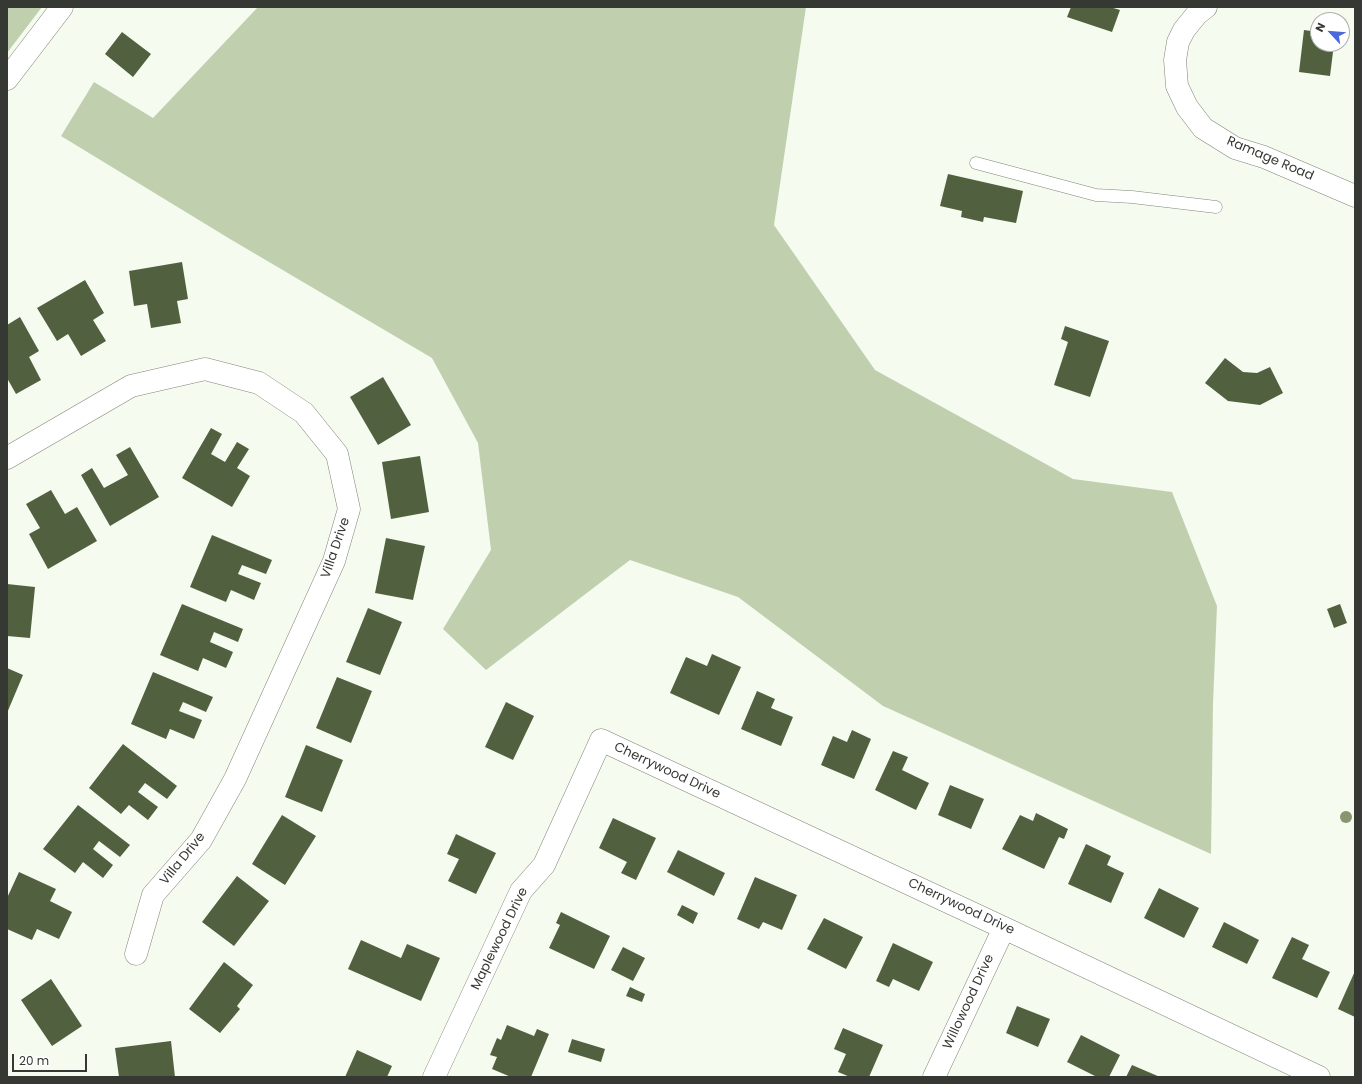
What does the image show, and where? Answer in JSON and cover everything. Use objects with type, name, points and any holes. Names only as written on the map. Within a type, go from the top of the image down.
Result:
[{"type":"street","points":[[10,70],[62,7]]},
{"type":"street","name":"Ramage Road","points":[[1206,7],[1197,14],[1184,30],[1178,42],[1175,60],[1177,86],[1186,107],[1203,128],[1236,148],[1264,157],[1355,196]]},
{"type":"street","name":"Villa Drive","points":[[7,458],[131,386],[206,369],[259,383],[266,387],[304,412],[337,454],[349,509],[334,562],[235,779],[201,840],[153,895],[136,954]]},
{"type":"street","name":"Cherrywood Drive","points":[[601,740],[1317,1076]]},
{"type":"street","name":"Maplewood Drive","points":[[434,1077],[521,891],[544,865],[601,740]]},
{"type":"street","name":"Willowood Drive","points":[[934,1077],[1004,928]]},
{"type":"lane","points":[[976,163],[1096,195],[1132,197],[1216,208]]},
{"type":"green space","points":[[7,7],[42,7],[7,53]]},
{"type":"green space","points":[[258,7],[806,7],[774,225],[875,370],[1073,479],[1172,492],[1217,606],[1213,704],[1211,854],[883,706],[738,597],[630,560],[486,670],[443,629],[491,550],[478,443],[432,358],[230,239],[61,136],[94,82],[153,118]]},
{"type":"building","points":[[1071,7],[1110,7],[1120,10],[1112,32],[1067,17]]},
{"type":"building","points":[[1304,30],[1310,31],[1310,52],[1333,52],[1330,76],[1299,72]]},
{"type":"building","points":[[122,32],[151,54],[133,77],[105,54]]},
{"type":"building","points":[[948,174],[1023,191],[1016,223],[984,217],[983,222],[961,217],[962,211],[940,206]]},
{"type":"building","points":[[182,262],[188,299],[177,301],[181,323],[151,328],[147,304],[134,306],[129,271]]},
{"type":"building","points":[[85,280],[104,313],[93,320],[106,341],[81,356],[68,334],[57,341],[37,308]]},
{"type":"building","points":[[20,317],[39,351],[29,357],[41,380],[16,394],[7,378],[7,325]]},
{"type":"building","points":[[1065,326],[1109,341],[1090,397],[1054,385],[1068,342],[1061,339]]},
{"type":"building","points":[[1225,358],[1243,372],[1257,373],[1270,367],[1283,393],[1260,405],[1228,401],[1205,383]]},
{"type":"building","points":[[383,377],[411,425],[378,445],[350,397]]},
{"type":"building","points":[[211,428],[222,434],[211,454],[225,462],[237,442],[249,449],[237,468],[250,476],[232,507],[182,478]]},
{"type":"building","points":[[130,447],[159,497],[110,526],[81,475],[92,468],[104,488],[128,475],[116,455]]},
{"type":"building","points":[[420,456],[429,512],[391,519],[382,462]]},
{"type":"building","points":[[51,490],[65,514],[77,507],[97,541],[48,569],[29,534],[40,528],[26,504]]},
{"type":"building","points":[[212,535],[272,560],[266,574],[242,565],[238,574],[261,583],[254,600],[231,590],[226,602],[190,587]]},
{"type":"building","points":[[386,538],[425,546],[413,600],[375,593]]},
{"type":"building","points":[[7,584],[35,587],[30,638],[7,636]]},
{"type":"building","points":[[182,604],[243,629],[238,642],[214,632],[210,642],[233,652],[226,668],[203,658],[198,671],[160,655]]},
{"type":"building","points":[[1340,604],[1347,623],[1334,628],[1327,609]]},
{"type":"building","points":[[368,608],[402,622],[380,675],[346,662]]},
{"type":"building","points":[[712,654],[741,667],[719,715],[670,693],[686,657],[707,666]]},
{"type":"building","points":[[7,668],[23,675],[7,713]]},
{"type":"building","points":[[153,672],[213,697],[206,712],[183,702],[179,711],[202,720],[194,739],[170,729],[166,739],[131,724]]},
{"type":"building","points":[[337,677],[372,691],[351,743],[316,728]]},
{"type":"building","points":[[757,691],[775,699],[771,708],[793,717],[781,746],[741,729]]},
{"type":"building","points":[[506,702],[534,716],[513,760],[485,747]]},
{"type":"building","points":[[852,730],[871,739],[854,779],[821,765],[833,736],[847,742]]},
{"type":"building","points":[[123,744],[177,786],[167,799],[145,783],[138,792],[158,807],[148,820],[129,805],[121,814],[89,788]]},
{"type":"building","points":[[306,745],[343,760],[322,812],[285,797]]},
{"type":"building","points":[[893,751],[908,757],[902,770],[929,783],[916,810],[875,790]]},
{"type":"building","points":[[950,785],[984,799],[971,829],[938,815]]},
{"type":"building","points":[[78,805],[130,845],[120,857],[99,841],[93,849],[113,865],[103,878],[83,862],[75,873],[43,849]]},
{"type":"building","points":[[1036,813],[1068,829],[1064,839],[1059,837],[1044,869],[1002,849],[1020,815],[1033,821]]},
{"type":"building","points":[[282,815],[316,836],[285,885],[252,864]]},
{"type":"building","points":[[613,818],[656,838],[636,880],[621,873],[627,862],[599,848]]},
{"type":"building","points":[[456,834],[496,853],[476,894],[448,881],[459,859],[447,854]]},
{"type":"building","points":[[1086,844],[1111,856],[1107,865],[1124,873],[1111,903],[1068,884]]},
{"type":"building","points":[[678,850],[725,873],[714,896],[667,872]]},
{"type":"building","points":[[19,872],[56,889],[50,901],[72,912],[59,939],[37,929],[32,940],[7,929],[7,898]]},
{"type":"building","points":[[237,876],[269,901],[234,946],[202,922]]},
{"type":"building","points":[[755,877],[797,895],[782,930],[763,922],[759,929],[737,919]]},
{"type":"building","points":[[1159,888],[1199,908],[1184,938],[1144,918]]},
{"type":"building","points":[[682,905],[698,913],[693,924],[677,915]]},
{"type":"building","points":[[561,912],[610,936],[594,969],[549,948],[560,925],[556,923]]},
{"type":"building","points":[[824,918],[863,937],[846,969],[807,949]]},
{"type":"building","points":[[1224,922],[1259,940],[1247,964],[1212,947]]},
{"type":"building","points":[[1292,937],[1309,945],[1302,959],[1330,972],[1317,998],[1272,978]]},
{"type":"building","points":[[361,940],[401,958],[407,944],[440,958],[421,1001],[348,969]]},
{"type":"building","points":[[893,943],[933,962],[919,991],[893,979],[889,987],[876,981]]},
{"type":"building","points":[[623,947],[645,958],[633,981],[611,970]]},
{"type":"building","points":[[224,962],[253,985],[237,1006],[240,1009],[220,1033],[189,1009]]},
{"type":"building","points":[[1355,971],[1355,1017],[1338,1009]]},
{"type":"building","points":[[51,979],[82,1026],[52,1046],[21,1000]]},
{"type":"building","points":[[630,987],[645,994],[642,1002],[626,996]]},
{"type":"building","points":[[1017,1006],[1050,1019],[1038,1047],[1006,1033]]},
{"type":"building","points":[[507,1025],[534,1036],[537,1029],[549,1034],[531,1077],[511,1077],[492,1069],[497,1057],[490,1055],[497,1038],[501,1040]]},
{"type":"building","points":[[843,1028],[883,1045],[869,1077],[850,1077],[838,1072],[846,1054],[834,1049]]},
{"type":"building","points":[[1081,1035],[1120,1055],[1109,1077],[1097,1077],[1067,1062]]},
{"type":"building","points":[[572,1039],[605,1049],[601,1062],[568,1052]]},
{"type":"building","points":[[171,1041],[175,1077],[119,1077],[115,1048]]},
{"type":"building","points":[[357,1050],[392,1066],[387,1077],[345,1077]]},
{"type":"building","points":[[1132,1065],[1160,1077],[1126,1077]]}]
